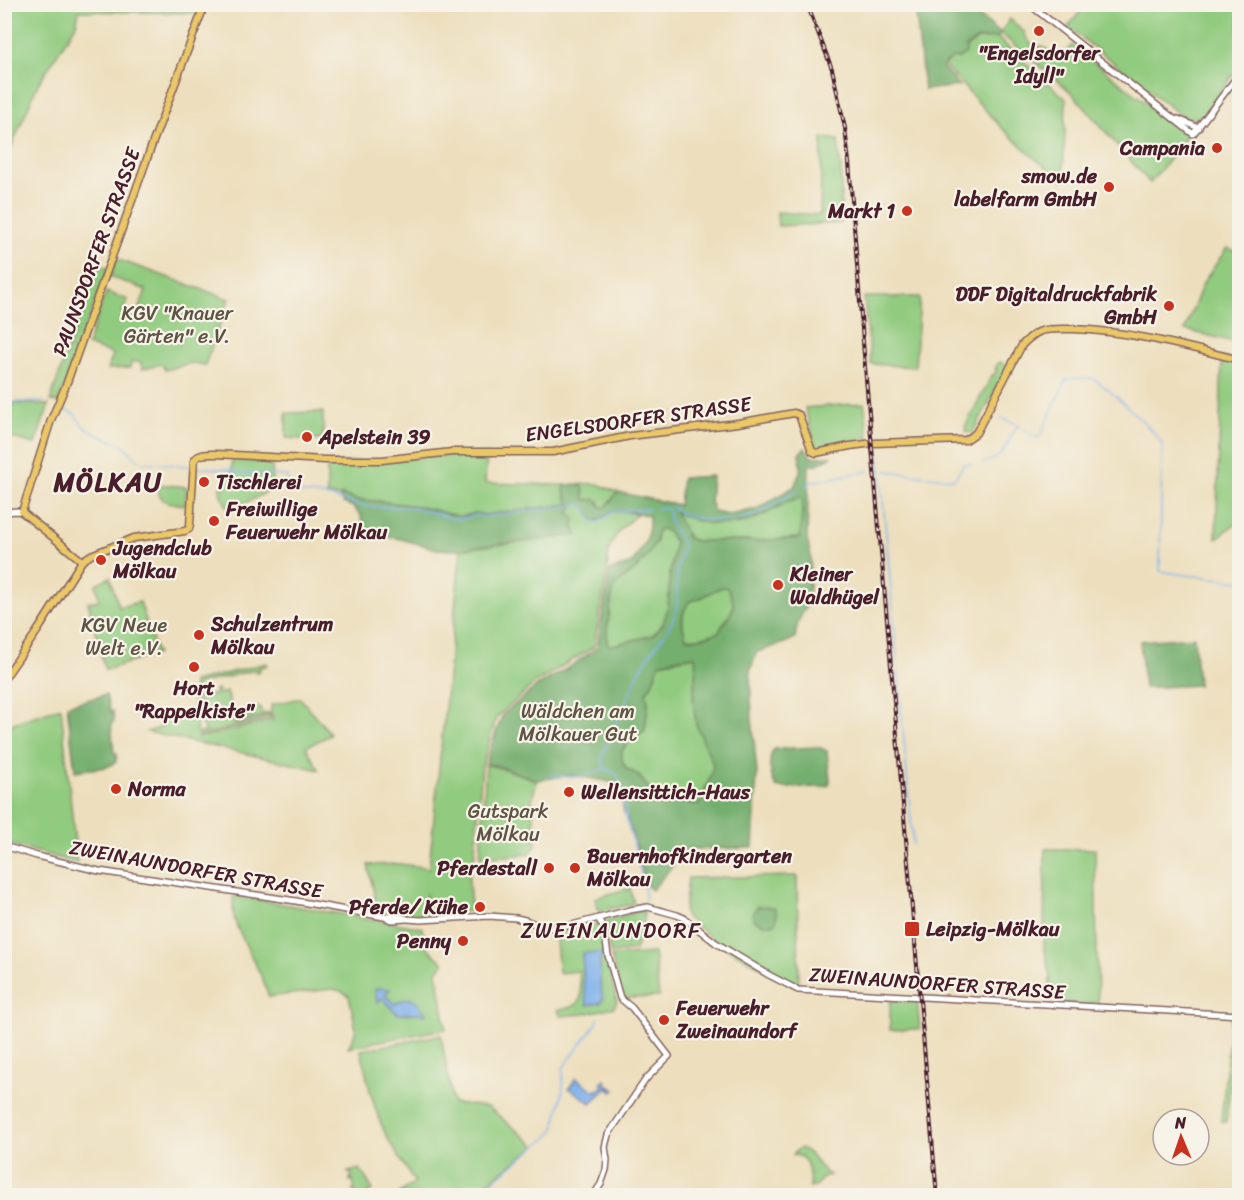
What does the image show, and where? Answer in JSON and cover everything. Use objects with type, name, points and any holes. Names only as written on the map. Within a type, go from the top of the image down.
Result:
[{"type":"main road","name":"PAUNSDORFER STRASSE","points":[[22,512],[51,420],[66,385],[205,4]]},
{"type":"main road","name":"ENGELSDORFER STRASSE","points":[[82,561],[91,555],[134,538],[189,529],[193,466],[198,456],[211,454],[314,460],[382,460],[452,452],[553,452],[630,436],[738,423],[794,413],[800,415],[812,451],[816,453],[874,443],[966,440],[976,433],[1021,347],[1028,338],[1042,331],[1101,330],[1149,338],[1239,360]]},
{"type":"main road","points":[[4,679],[82,561],[22,512]]},
{"type":"street","points":[[1029,4],[1193,135],[1239,73]]},
{"type":"street","points":[[1169,115],[1198,128]]},
{"type":"street","points":[[4,512],[22,512]]},
{"type":"street","name":"ZWEINAUNDORFER STRASSE","points":[[4,846],[99,871],[384,917],[394,916],[421,920],[489,916],[516,918],[546,928],[568,926],[648,907],[687,920],[716,943],[798,990],[1239,1015]]},
{"type":"street","points":[[592,1196],[601,1184],[606,1170],[605,1147],[608,1136],[646,1079],[669,1056],[632,1008],[620,998],[608,954],[604,928],[598,918]]},
{"type":"green space","points":[[5,4],[199,5],[196,13],[79,11],[76,25],[38,84],[5,162]]},
{"type":"green space","points":[[1086,4],[1239,5],[1239,67],[1203,115],[1193,119],[1183,117],[1068,27]]},
{"type":"green space","points":[[915,5],[966,5],[1000,33],[998,38],[978,39],[966,47],[966,53],[957,59],[953,58],[944,65],[943,68],[959,86],[924,90]]},
{"type":"green space","points":[[1010,19],[1025,33],[1030,43],[1044,47],[1060,60],[1072,45],[1184,132],[1185,140],[1150,183],[1072,93],[1000,33]]},
{"type":"green space","points":[[998,38],[1066,99],[1063,181],[1002,128],[944,65],[978,39]]},
{"type":"green space","points":[[822,138],[838,140],[841,171],[841,223],[778,226],[777,212],[820,215]]},
{"type":"green space","points":[[1227,248],[1239,253],[1239,343],[1185,330],[1203,283]]},
{"type":"green space","name":"KGV \"Knauer Gärten\" e.V.","points":[[116,259],[229,299],[205,365],[191,363],[165,370],[162,364],[142,369],[141,362],[131,362],[130,368],[108,369],[113,354],[87,345],[106,292],[128,300],[122,313],[136,317],[146,290],[111,277]]},
{"type":"green space","points":[[97,265],[108,268],[58,402],[50,401]]},
{"type":"green space","points":[[864,297],[920,297],[915,367],[871,364]]},
{"type":"green space","points":[[1222,357],[1239,362],[1240,520],[1216,539]]},
{"type":"green space","points":[[999,362],[1008,366],[974,431],[966,432],[965,427],[992,375],[997,370],[995,369]]},
{"type":"green space","points":[[5,403],[49,405],[35,444],[5,436]]},
{"type":"green space","points":[[864,403],[869,438],[816,447],[805,408]]},
{"type":"green space","points":[[323,412],[323,439],[286,438],[286,413]]},
{"type":"green space","name":"Wäldchen am Mölkauer Gut","points":[[805,448],[811,457],[832,456],[817,464],[809,464],[807,539],[811,556],[808,603],[798,622],[795,638],[757,652],[750,671],[757,773],[753,848],[687,849],[652,890],[646,885],[637,849],[624,813],[619,785],[572,775],[537,780],[499,766],[486,764],[503,715],[537,686],[597,648],[610,570],[633,562],[646,541],[649,516],[620,510],[594,521],[584,506],[570,504],[573,507],[569,513],[575,519],[573,528],[578,535],[453,550],[437,549],[397,538],[369,536],[362,525],[361,515],[353,507],[343,503],[340,497],[342,495],[357,500],[417,506],[461,517],[476,513],[485,515],[569,504],[564,491],[565,485],[577,484],[583,487],[585,499],[596,499],[601,507],[605,508],[617,492],[679,505],[682,478],[712,476],[710,501],[714,512],[729,515],[757,509],[794,487],[801,469],[799,453]],"holes":[[[803,498],[800,538],[695,541],[688,538],[675,512],[702,522],[729,524],[756,518]],[[660,529],[666,530],[675,542],[668,608],[663,624],[653,635],[610,646],[607,643],[607,630],[613,590],[648,555],[656,542],[657,532]],[[719,588],[728,589],[733,603],[733,608],[719,632],[698,638],[686,638],[682,619],[687,605],[690,601],[699,599]],[[695,656],[693,700],[696,724],[713,764],[699,805],[656,794],[639,776],[626,769],[622,760],[622,751],[627,744],[645,730],[648,703],[646,692],[651,686],[660,663]]]},
{"type":"green space","points":[[487,455],[485,483],[565,485],[564,491],[569,504],[485,515],[476,513],[461,517],[417,506],[357,500],[342,495],[340,497],[327,495],[327,469],[333,463]]},
{"type":"green space","points":[[232,460],[272,463],[273,489],[229,511],[221,495],[220,487],[225,486],[225,473],[232,473]]},
{"type":"green space","points":[[157,484],[187,487],[185,505],[162,499]]},
{"type":"green space","points":[[577,484],[598,484],[617,492],[605,508],[601,507],[599,501],[585,499],[583,487]]},
{"type":"green space","points":[[803,498],[801,538],[695,541],[688,538],[674,511],[710,523],[733,524],[757,518],[785,503]]},
{"type":"green space","points":[[569,504],[582,504],[586,507],[591,519],[598,521],[617,511],[637,514],[621,529],[609,550],[594,647],[536,682],[496,718],[482,767],[474,860],[469,877],[471,911],[425,913],[426,893],[424,915],[381,912],[380,908],[377,908],[368,865],[400,864],[429,868],[461,548],[577,534],[571,520]]},
{"type":"green space","points":[[660,529],[666,530],[675,542],[668,608],[663,624],[653,635],[610,646],[607,643],[607,630],[613,590],[648,555],[656,542],[657,532]]},
{"type":"green space","name":"KGV Neue Welt e.V.","points":[[110,577],[119,607],[140,602],[157,654],[105,670],[88,602],[99,600],[96,584]]},
{"type":"green space","points":[[724,587],[728,589],[733,608],[719,632],[698,638],[686,638],[683,619],[687,605],[690,601]]},
{"type":"green space","points":[[1194,637],[1198,685],[1144,688],[1140,641]]},
{"type":"green space","points":[[695,656],[693,700],[696,724],[713,764],[699,805],[656,794],[639,776],[627,769],[622,760],[622,750],[645,730],[648,703],[646,692],[651,686],[660,663]]},
{"type":"green space","points":[[266,663],[268,665],[259,668],[260,672],[255,670],[198,684],[196,687],[196,729],[197,734],[206,731],[200,720],[199,698],[216,694],[215,690],[218,689],[220,694],[227,691],[235,724],[270,715],[271,718],[198,736],[198,738],[273,720],[272,714],[238,722],[236,714],[254,711],[254,708],[260,707],[262,714],[271,712],[271,705],[300,698],[330,735],[306,747],[319,770],[147,732],[160,728],[162,718],[193,708],[193,682]]},
{"type":"green space","points":[[106,695],[110,711],[113,711],[114,722],[111,723],[114,753],[117,753],[116,762],[107,767],[75,771],[67,705]]},
{"type":"green space","points":[[61,707],[77,863],[5,843],[5,726]]},
{"type":"green space","points":[[818,747],[827,751],[829,785],[824,787],[776,787],[770,768],[774,749]]},
{"type":"green space","name":"Gutspark Mölkau","points":[[486,765],[537,780],[532,799],[536,846],[529,854],[480,858]]},
{"type":"green space","points":[[1045,849],[1095,849],[1098,1003],[1093,1002],[1089,1005],[1059,1003],[1059,1000],[1051,999],[1049,1002],[1050,977],[1044,946]]},
{"type":"green space","points":[[797,876],[798,986],[716,942],[684,913],[688,878]]},
{"type":"green space","points":[[630,888],[634,904],[601,911],[598,909],[595,898]]},
{"type":"green space","points":[[235,896],[423,928],[426,945],[444,963],[437,971],[446,1029],[348,1047],[356,1029],[349,996],[332,989],[269,997],[237,927],[233,914]]},
{"type":"green space","points":[[757,907],[775,908],[777,916],[775,924],[762,924],[753,919],[753,912]]},
{"type":"green space","points":[[644,911],[644,927],[635,950],[610,953],[607,920]]},
{"type":"green space","points":[[598,925],[601,930],[617,1001],[614,1007],[584,1014],[561,1016],[557,1010],[574,1005],[581,997],[579,971],[559,973],[555,931],[577,929]]},
{"type":"green space","points":[[654,953],[659,997],[627,998],[623,996],[611,956]]},
{"type":"green space","points":[[890,1001],[917,1001],[920,1029],[890,1030]]},
{"type":"green space","points":[[1231,1018],[1237,1018],[1226,1122],[1221,1121]]},
{"type":"green space","points":[[441,1035],[453,1103],[488,1107],[536,1146],[471,1195],[397,1195],[415,1182],[392,1147],[381,1125],[361,1050]]},
{"type":"green space","points":[[800,1148],[809,1153],[830,1175],[823,1177],[815,1187],[810,1187],[806,1162],[803,1158],[793,1155]]},
{"type":"green space","points":[[360,1169],[373,1190],[365,1195],[356,1195],[355,1191],[352,1191],[355,1189],[353,1180],[350,1181],[351,1173],[348,1173]]},
{"type":"water","points":[[582,953],[604,953],[600,958],[600,984],[603,999],[600,1003],[587,1005]]},
{"type":"water","points":[[377,988],[390,989],[385,995],[395,1004],[406,999],[413,999],[427,1015],[398,1014],[382,998],[377,1003],[375,990]]},
{"type":"water","points":[[576,1078],[595,1091],[604,1087],[601,1083],[605,1080],[615,1090],[612,1092],[610,1088],[607,1088],[591,1103],[569,1088]]},
{"type":"waterway","points":[[983,463],[1002,453],[1018,425],[1036,438],[1040,436],[1066,380],[1093,379],[1130,409],[1162,444],[1160,571],[1240,581]]},
{"type":"waterway","points":[[4,402],[44,402]]},
{"type":"waterway","points":[[60,408],[74,414],[84,427],[123,445],[142,462],[189,466]]},
{"type":"waterway","points":[[1002,418],[1018,425]]},
{"type":"waterway","points":[[879,454],[913,844]]},
{"type":"waterway","points":[[886,471],[954,479],[964,464],[972,464]]},
{"type":"waterway","points":[[197,467],[232,470],[237,473],[287,476],[290,492],[326,496],[374,507],[412,507],[460,519],[477,515],[483,517],[579,504],[585,507],[593,522],[599,522],[615,511],[649,509]]},
{"type":"waterway","points":[[877,470],[882,471]]},
{"type":"waterway","points":[[806,489],[810,482],[869,471]]},
{"type":"waterway","points":[[672,506],[680,513],[693,517],[735,520],[757,514],[798,490]]},
{"type":"waterway","points":[[645,901],[622,790],[617,774],[605,768],[602,756],[638,674],[667,631],[674,618],[677,605],[677,569],[683,545],[671,523],[667,508],[656,508]]},
{"type":"waterway","points":[[545,776],[578,777],[606,769]]},
{"type":"waterway","points":[[474,1196],[554,1130],[563,1090],[563,1068],[598,1019]]},
{"type":"railway","points":[[807,4],[832,69],[845,128],[849,162],[937,1196]]},
{"type":"place","name":"\"Engelsdorfer Idyll\"","points":[[1039,31]]},
{"type":"place","name":"Campania","points":[[1217,148]]},
{"type":"place","name":"smow.de labelfarm GmbH","points":[[1109,187]]},
{"type":"place","name":"Markt 1","points":[[907,211]]},
{"type":"place","name":"DDF Digitaldruckfabrik GmbH","points":[[1169,306]]},
{"type":"place","name":"Apelstein 39","points":[[307,437]]},
{"type":"place","name":"Tischlerei","points":[[204,482]]},
{"type":"place","name":"Freiwillige Feuerwehr Mölkau","points":[[214,521]]},
{"type":"place","name":"Jugendclub Mölkau","points":[[101,560]]},
{"type":"place","name":"Kleiner Waldhügel","points":[[778,585]]},
{"type":"place","name":"Schulzentrum Mölkau","points":[[199,635]]},
{"type":"place","name":"Hort \"Rappelkiste\"","points":[[194,667]]},
{"type":"place","name":"Norma","points":[[116,789]]},
{"type":"place","name":"Wellensittich-Haus","points":[[569,792]]},
{"type":"place","name":"Pferdestall","points":[[549,868]]},
{"type":"place","name":"Bauernhofkindergarten Mölkau","points":[[575,868]]},
{"type":"place","name":"Pferde/ Kühe","points":[[480,907]]},
{"type":"place","name":"Leipzig-Mölkau","points":[[912,929]]},
{"type":"place","name":"Penny","points":[[463,941]]},
{"type":"place","name":"Feuerwehr Zweinaundorf","points":[[664,1020]]},
{"type":"district","name":"MÖLKAU","points":[[108,482]]},
{"type":"district","name":"ZWEINAUNDORF","points":[[611,930]]}]
